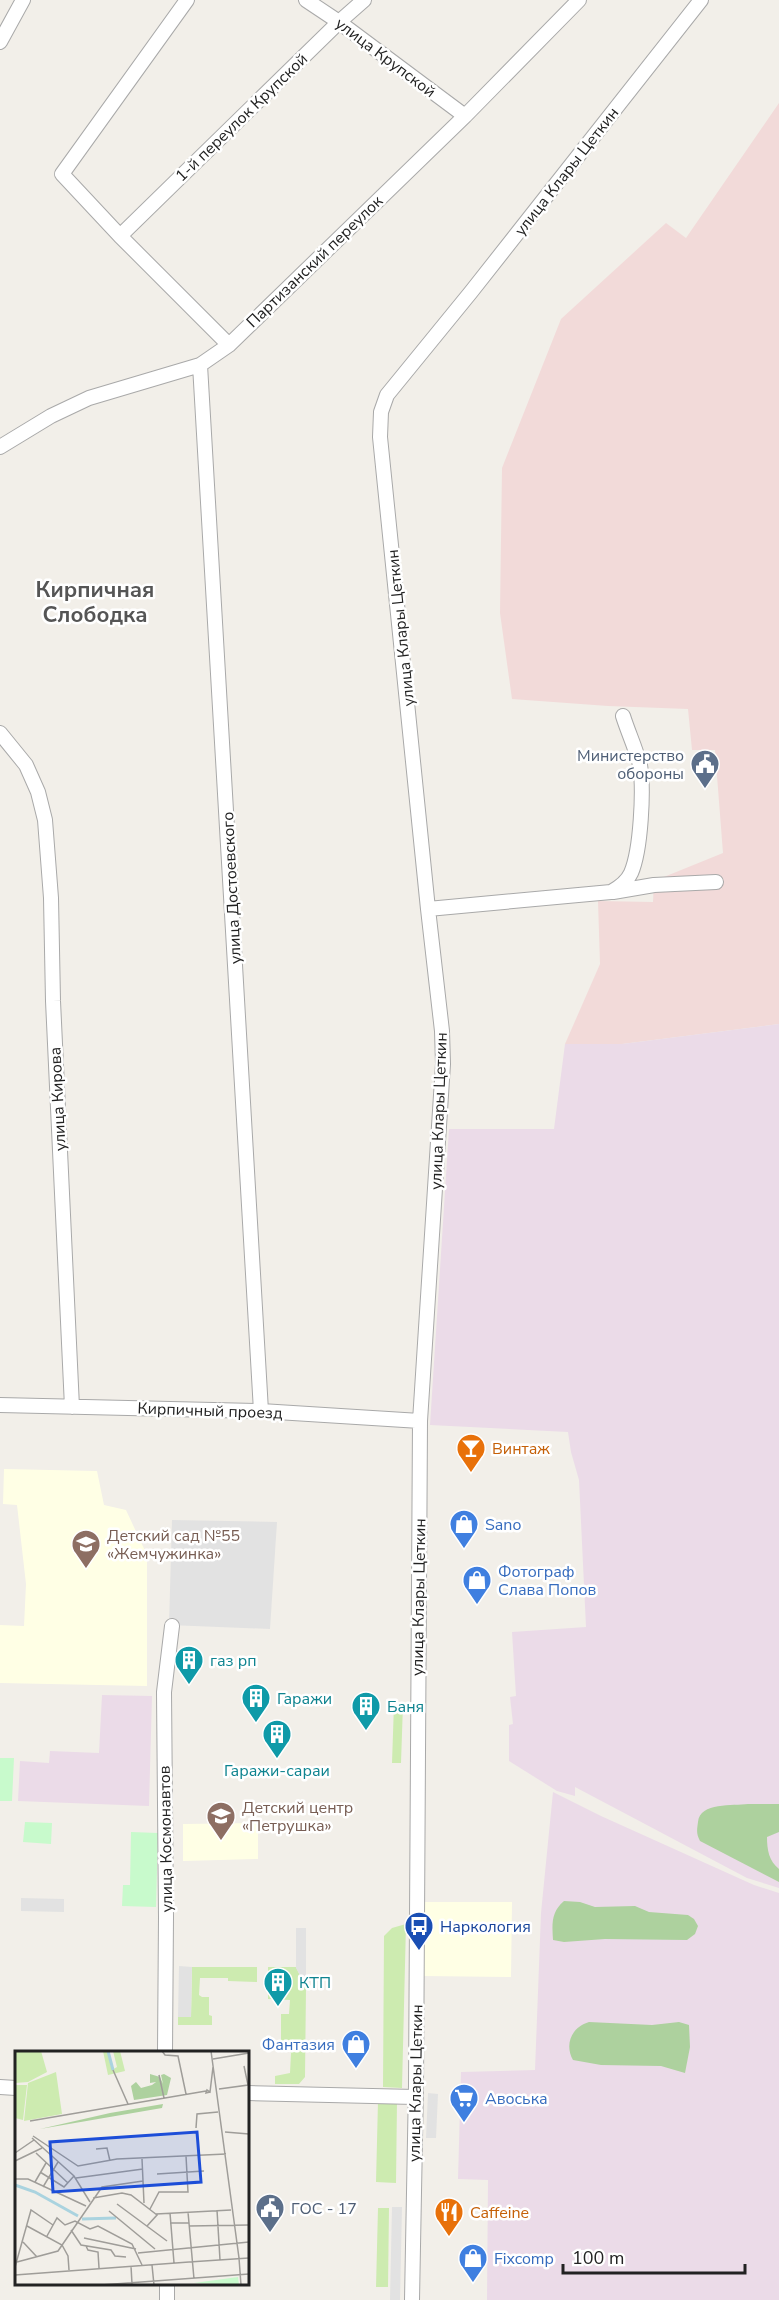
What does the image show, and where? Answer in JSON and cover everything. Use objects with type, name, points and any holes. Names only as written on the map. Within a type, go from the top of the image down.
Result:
[{"type":"street","points":[[0,42],[23,0]]},
{"type":"street","points":[[188,0],[62,174],[120,236],[229,345]]},
{"type":"street","name":"улица Крупской","points":[[306,0],[465,116]]},
{"type":"street","name":"1-й переулок Крупской","points":[[120,236],[364,0]]},
{"type":"street","name":"Партизанский переулок","points":[[0,447],[51,416],[90,398],[200,365],[229,345],[465,116],[579,0]]},
{"type":"street","name":"улица Клары Цеткин","points":[[412,2300],[416,2097],[420,1421],[443,1064],[442,1031],[380,437],[381,412],[387,395],[701,0]]},
{"type":"street","name":"улица Достоевского","points":[[200,365],[261,1411]]},
{"type":"street","points":[[611,892],[623,885],[631,872],[642,804],[640,765],[623,716]]},
{"type":"street","name":"улица Кирова","points":[[0,733],[26,765],[38,792],[45,820],[51,898],[53,1013],[72,1407]]},
{"type":"street","points":[[428,909],[611,892],[654,885],[716,882]]},
{"type":"street","name":"Кирпичный проезд","points":[[0,1405],[261,1411],[420,1421]]},
{"type":"street","name":"улица Космонавтов","points":[[165,2051],[164,1692],[172,1626]]},
{"type":"street","points":[[0,2087],[15,2088]]},
{"type":"street","points":[[249,2093],[416,2097]]},
{"type":"shaded area","points":[[779,103],[779,1024],[622,1044],[565,1044],[600,964],[598,901],[653,902],[654,881],[723,853],[715,750],[692,750],[688,709],[512,699],[500,613],[502,468],[561,319],[666,223],[686,238]]},
{"type":"shaded area","points":[[779,1024],[779,1888],[747,1878],[575,1787],[575,1796],[557,1791],[509,1761],[509,1725],[513,1724],[510,1697],[516,1696],[512,1632],[586,1627],[579,1480],[568,1432],[430,1425],[449,1129],[554,1129],[565,1044],[622,1044]]},
{"type":"shaded area","name":"Детский сад №55 «Жемчужинка»","points":[[4,1469],[97,1471],[104,1505],[126,1510],[147,1555],[147,1686],[0,1683],[0,1625],[24,1626],[26,1584],[17,1505],[3,1504]]},
{"type":"shaded area","points":[[172,1520],[277,1522],[270,1629],[169,1625]]},
{"type":"shaded area","points":[[102,1695],[152,1696],[149,1806],[18,1801],[20,1761],[49,1763],[50,1751],[99,1753]]},
{"type":"shaded area","points":[[553,1792],[754,1885],[779,1893],[779,2300],[487,2300],[488,2180],[458,2179],[461,2072],[535,2070],[541,1913]]},
{"type":"shaded area","name":"Детский центр «Петрушка»","points":[[258,1823],[258,1859],[183,1861],[183,1824]]},
{"type":"shaded area","points":[[21,1898],[64,1899],[64,1912],[21,1911]]},
{"type":"shaded area","points":[[423,1902],[512,1902],[511,1977],[422,1976]]},
{"type":"shaded area","points":[[296,1928],[306,1928],[306,1987],[296,1968]]},
{"type":"shaded area","points":[[179,1966],[192,1967],[191,2017],[178,2017]]},
{"type":"shaded area","points":[[428,2093],[438,2094],[436,2138],[426,2138]]},
{"type":"shaded area","points":[[392,2207],[402,2207],[400,2300],[390,2300]]},
{"type":"green space","points":[[394,1704],[403,1704],[401,1763],[392,1763]]},
{"type":"green space","points":[[0,1758],[14,1758],[12,1801],[0,1801]]},
{"type":"green space","points":[[779,1804],[779,1832],[767,1837],[767,1846],[769,1855],[779,1869],[779,1882],[700,1841],[697,1831],[698,1822],[705,1811],[718,1806]]},
{"type":"green space","points":[[25,1822],[52,1823],[51,1844],[23,1842]]},
{"type":"green space","points":[[131,1832],[158,1833],[156,1907],[122,1906],[123,1885],[130,1885]]},
{"type":"green space","points":[[564,1901],[580,1902],[595,1907],[635,1906],[649,1912],[688,1915],[698,1926],[695,1934],[687,1940],[605,1939],[564,1942],[553,1940],[555,1914]]},
{"type":"green space","points":[[406,1924],[402,2088],[383,2087],[384,1936],[392,1928]]},
{"type":"green space","points":[[192,1967],[257,1967],[257,1982],[228,1981],[228,1978],[200,1978],[199,1995],[209,1997],[209,2015],[212,2016],[212,2025],[178,2025],[178,2017],[191,2017]]},
{"type":"green space","points":[[268,1967],[296,1967],[306,1988],[305,2077],[299,2084],[275,2084],[275,2076],[290,2073],[291,2053],[281,2045],[281,2014],[289,2014],[290,2000],[268,1999]]},
{"type":"green space","points":[[589,2022],[652,2025],[679,2022],[689,2025],[690,2047],[685,2073],[661,2066],[601,2065],[573,2060],[569,2048],[571,2037],[578,2028]]},
{"type":"green space","points":[[378,2101],[397,2101],[396,2183],[376,2182]]},
{"type":"green space","points":[[378,2208],[389,2208],[388,2287],[376,2287]]},
{"type":"place","name":"Министерство обороны","points":[[705,790]]},
{"type":"place","name":"Винтаж","points":[[471,1474]]},
{"type":"place","name":"Sano","points":[[464,1550]]},
{"type":"place","name":"Детский сад №55 «Жемчужинка»","points":[[86,1570]]},
{"type":"place","name":"Фотограф Слава Попов","points":[[477,1606]]},
{"type":"place","name":"газ рп","points":[[189,1686]]},
{"type":"place","name":"Гаражи","points":[[256,1724]]},
{"type":"place","name":"Баня","points":[[366,1732]]},
{"type":"place","name":"Гаражи-сараи","points":[[277,1760]]},
{"type":"place","name":"Детский центр «Петрушка»","points":[[221,1842]]},
{"type":"place","name":"Наркология","points":[[419,1952]]},
{"type":"place","name":"КТП","points":[[278,2008]]},
{"type":"place","name":"Фантазия","points":[[356,2070]]},
{"type":"place","name":"Авоська","points":[[464,2124]]},
{"type":"place","name":"ГОС - 17","points":[[270,2234]]},
{"type":"place","name":"Caffeine","points":[[449,2238]]},
{"type":"place","name":"Fixcomp","points":[[473,2284]]},
{"type":"district","name":"Кирпичная Слободка","points":[[95,602]]}]
